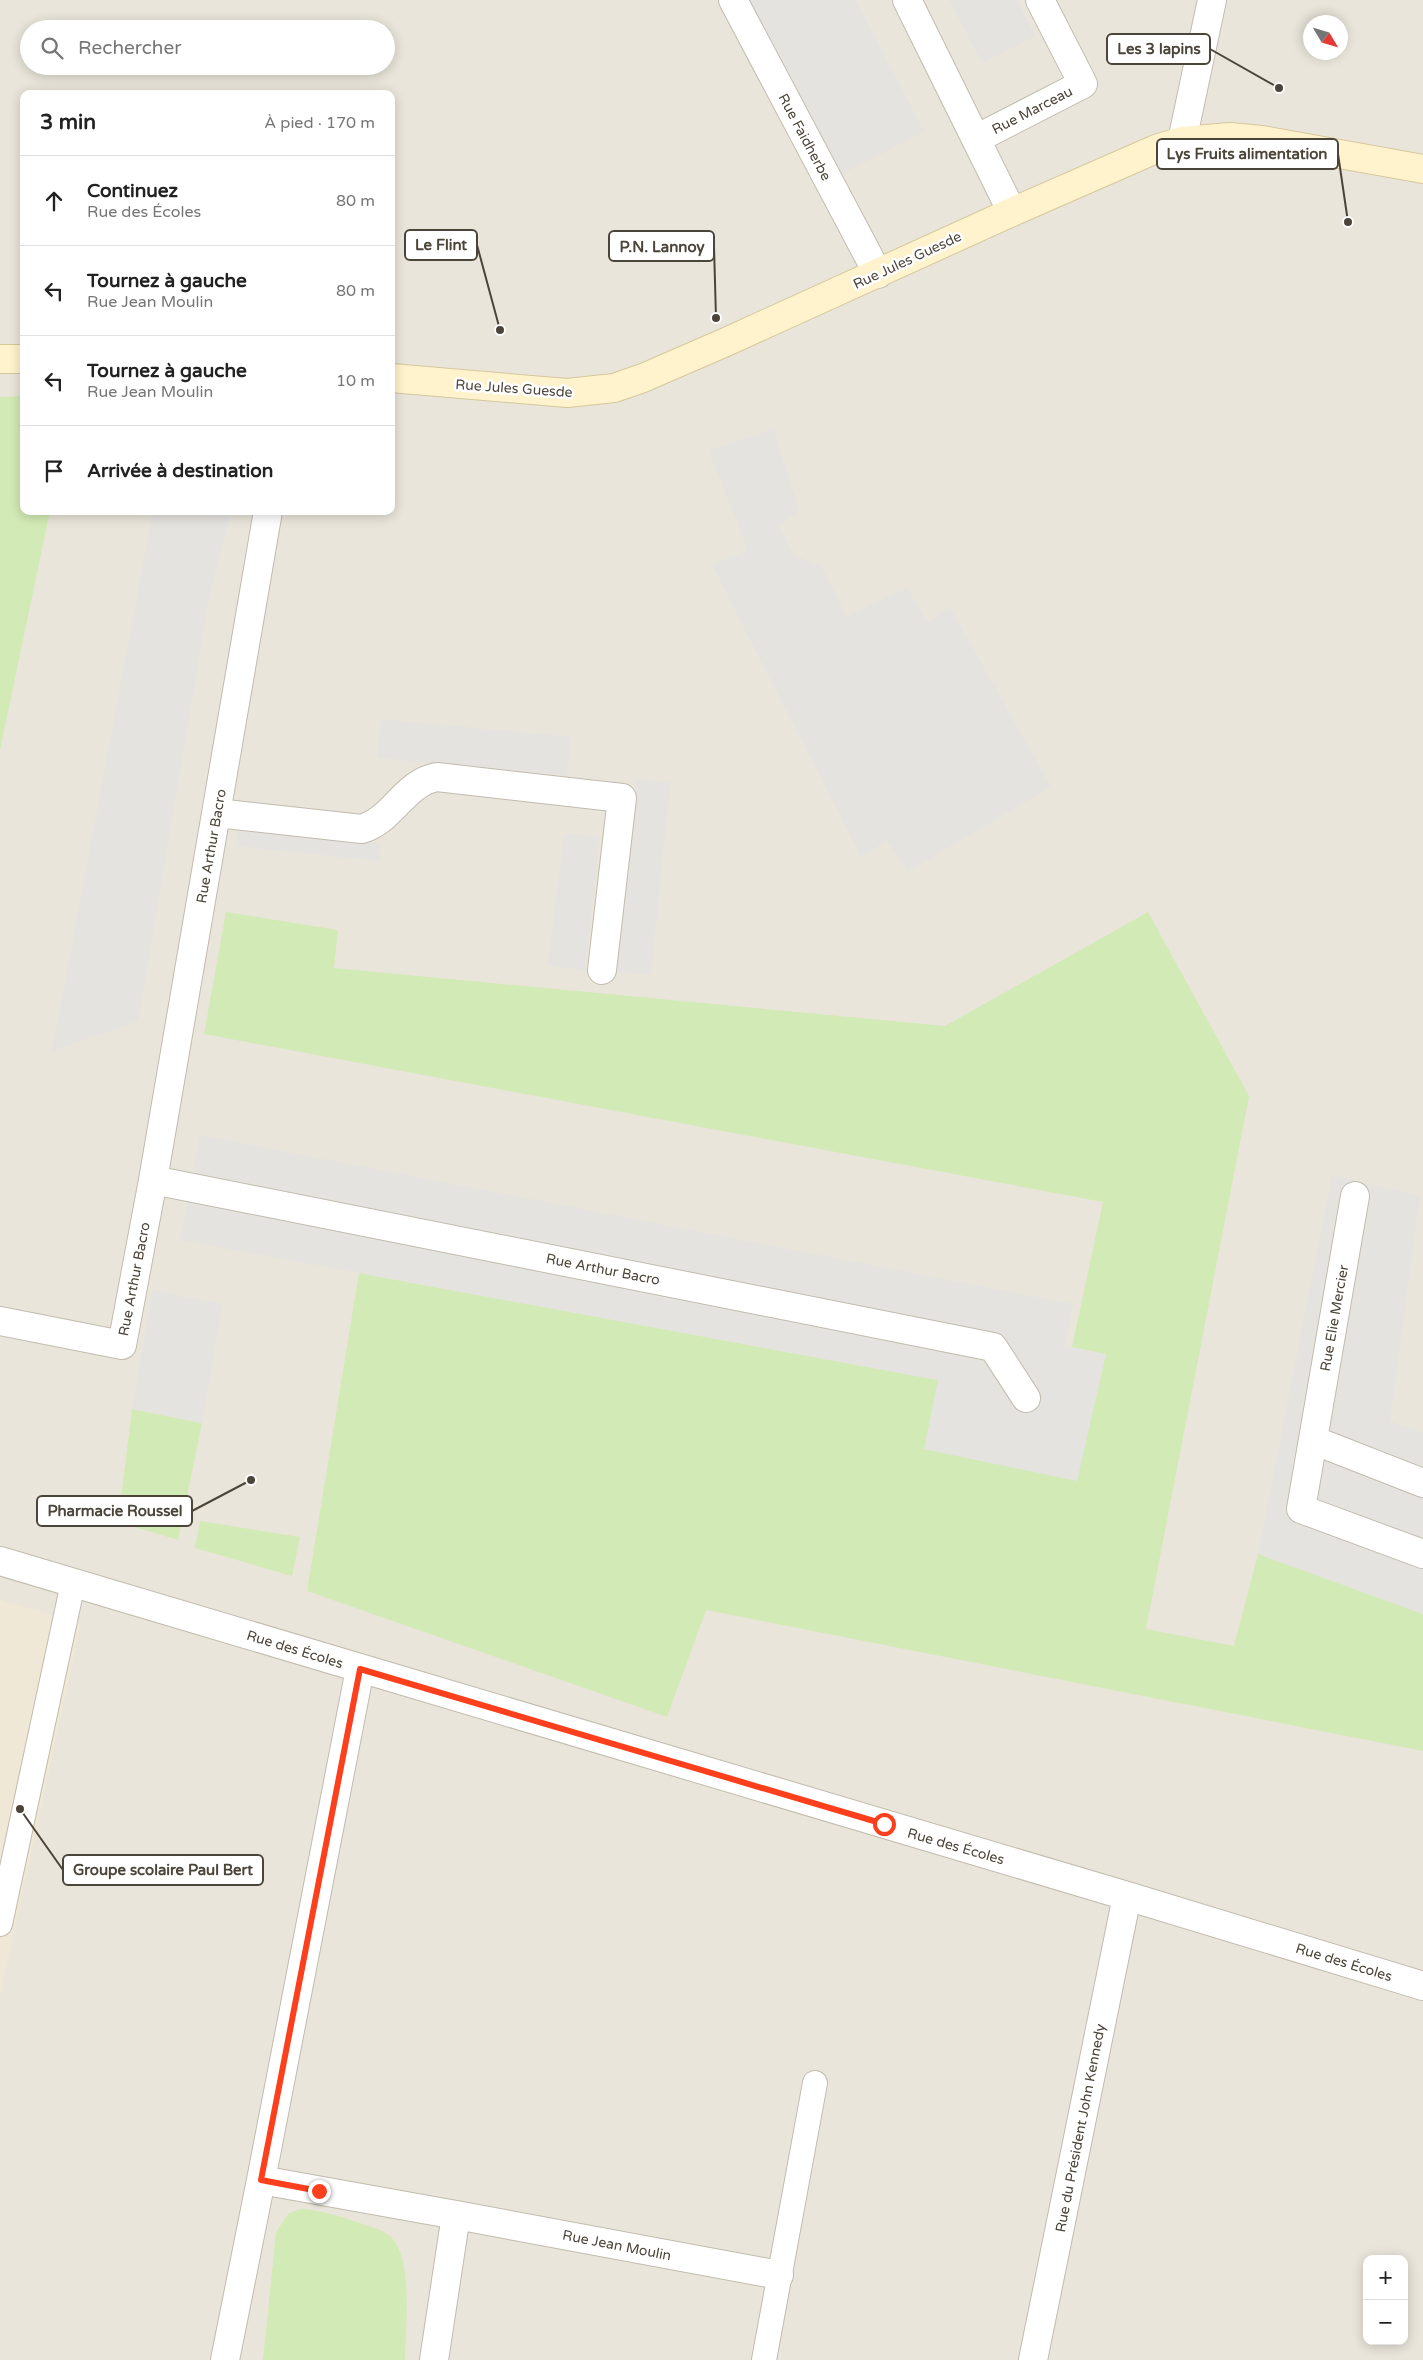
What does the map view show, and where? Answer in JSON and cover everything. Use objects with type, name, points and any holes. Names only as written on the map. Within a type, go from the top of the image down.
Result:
[{"type":"main road","name":"Rue Jules Guesde","points":[[395,378],[551,392],[586,392],[608,389],[652,374],[878,274],[1012,212],[1156,149],[1182,141],[1230,137],[1262,140],[1423,169]]},
{"type":"main road","points":[[0,359],[20,359]]},
{"type":"street","name":"Rue Faidherbe","points":[[733,0],[878,274]]},
{"type":"street","points":[[906,0],[1012,212]]},
{"type":"street","name":"Rue Marceau","points":[[976,139],[1083,84],[1040,0]]},
{"type":"street","points":[[1182,141],[1212,0]]},
{"type":"street","name":"Rue Arthur Bacro","points":[[0,1321],[122,1345],[153,1180],[267,515]]},
{"type":"street","points":[[216,812],[362,829],[375,825],[413,787],[424,780],[437,777],[622,798],[602,970]]},
{"type":"street","name":"Rue Arthur Bacro","points":[[153,1180],[993,1347],[1026,1398]]},
{"type":"street","name":"Rue Elie Mercier","points":[[1355,1196],[1300,1509],[1423,1554]]},
{"type":"street","points":[[1313,1440],[1423,1483]]},
{"type":"street","name":"Rue des Écoles","points":[[0,1561],[1127,1896],[1423,1986]]},
{"type":"street","points":[[225,2360],[360,1669]]},
{"type":"street","name":"Rue du Président John Kennedy","points":[[1033,2360],[1127,1896]]},
{"type":"street","name":"Rue Jean Moulin","points":[[261,2180],[779,2276]]},
{"type":"street","points":[[434,2360],[456,2215]]},
{"type":"lane","points":[[0,1924],[73,1583]]},
{"type":"lane","points":[[764,2360],[815,2083]]},
{"type":"shaded area","points":[[0,0],[1423,0],[1423,2360],[0,2360]]},
{"type":"shaded area","points":[[747,0],[856,0],[924,132],[838,176]]},
{"type":"shaded area","points":[[949,0],[1017,0],[1035,36],[982,63]]},
{"type":"shaded area","points":[[773,429],[799,510],[779,526],[795,556],[822,566],[847,617],[907,588],[928,622],[950,607],[1051,787],[907,872],[887,841],[861,857],[712,565],[748,550],[709,451]]},
{"type":"shaded area","points":[[152,515],[231,515],[210,591],[138,1021],[52,1051]]},
{"type":"shaded area","points":[[381,719],[571,737],[567,776],[377,758]]},
{"type":"shaded area","points":[[636,779],[670,783],[651,975],[617,972]]},
{"type":"shaded area","points":[[238,829],[380,843],[379,861],[236,846]]},
{"type":"shaded area","points":[[564,833],[600,837],[585,970],[548,966]]},
{"type":"shaded area","points":[[200,1135],[1073,1304],[1065,1346],[1106,1354],[1077,1481],[924,1449],[938,1380],[180,1240]]},
{"type":"shaded area","points":[[1332,1175],[1420,1196],[1390,1421],[1423,1433],[1423,1614],[1258,1554]]},
{"type":"shaded area","points":[[152,1290],[222,1304],[202,1423],[132,1409]]},
{"type":"shaded area","points":[[0,1600],[81,1623],[0,1996]]},
{"type":"green space","points":[[20,396],[20,515],[49,515],[0,750],[0,397]]},
{"type":"green space","points":[[226,912],[338,930],[334,968],[945,1026],[1148,912],[1249,1096],[1146,1629],[1234,1646],[1258,1554],[1423,1614],[1423,1751],[706,1610],[667,1717],[307,1591],[359,1273],[938,1380],[1105,1354],[1072,1347],[1103,1202],[204,1034]]},
{"type":"green space","points":[[132,1409],[202,1423],[178,1540],[118,1522]]},
{"type":"green space","points":[[200,1521],[300,1537],[292,1576],[195,1548]]},
{"type":"green space","points":[[301,2209],[343,2218],[379,2230],[391,2237],[398,2248],[406,2278],[405,2360],[263,2360],[276,2232],[289,2213]]},
{"type":"place","name":"Les 3 lapins","points":[[1279,88]]},
{"type":"place","name":"Lys Fruits alimentation","points":[[1348,222]]},
{"type":"place","name":"P.N. Lannoy","points":[[716,318]]},
{"type":"place","name":"Le Flint","points":[[500,330]]},
{"type":"place","name":"Pharmacie Roussel","points":[[251,1480]]},
{"type":"place","name":"Groupe scolaire Paul Bert","points":[[20,1809]]},
{"type":"route","points":[[319,2191],[261,2180],[360,1669],[884,1824]]}]
